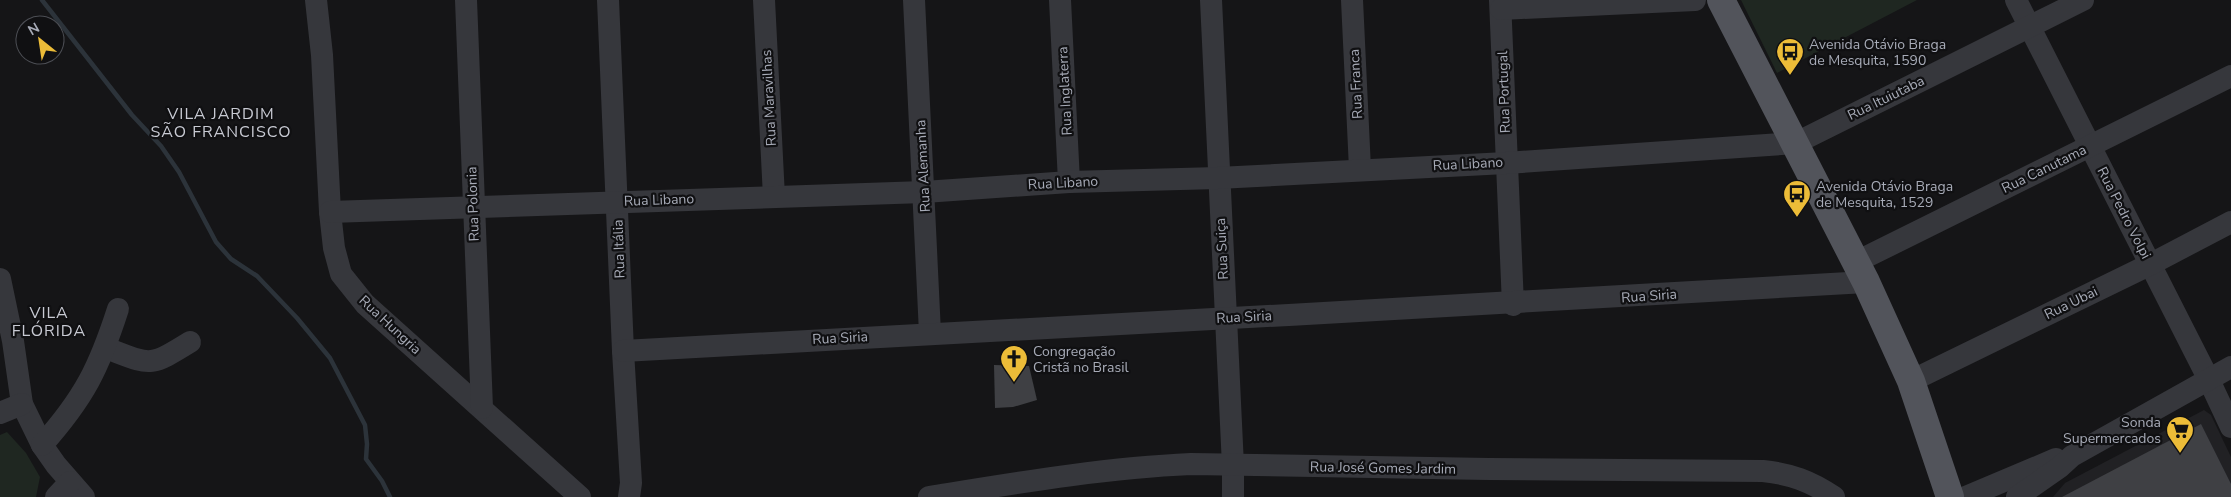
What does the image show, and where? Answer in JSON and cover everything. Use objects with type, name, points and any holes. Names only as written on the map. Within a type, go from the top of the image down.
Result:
[{"type":"main road","points":[[1721,0],[1861,272],[1910,381],[1950,497]]},
{"type":"street","name":"Rua Hungria","points":[[316,0],[322,55],[330,212],[334,248],[342,274],[365,304],[580,497]]},
{"type":"street","name":"Rua Polonia","points":[[466,0],[482,408]]},
{"type":"street","name":"Rua Itália","points":[[608,0],[618,201],[622,351],[631,483],[629,497]]},
{"type":"street","name":"Rua Maravilhas","points":[[764,0],[774,196]]},
{"type":"street","name":"Rua Alemanha","points":[[914,0],[930,333]]},
{"type":"street","name":"Rua Inglaterra","points":[[1060,0],[1069,182]]},
{"type":"street","name":"Rua Suiça","points":[[1211,0],[1233,497]]},
{"type":"street","name":"Rua Franca","points":[[1352,0],[1360,169]]},
{"type":"street","points":[[1500,4],[1695,0]]},
{"type":"street","name":"Rua Pedro Volpi","points":[[2016,0],[2151,264],[2231,427]]},
{"type":"street","name":"Rua Ituiutaba","points":[[1796,143],[2083,0]]},
{"type":"street","name":"Rua Portugal","points":[[1500,4],[1512,305]]},
{"type":"street","name":"Rua Canutama","points":[[1861,272],[2090,146],[2231,76]]},
{"type":"street","name":"Rua Libano","points":[[330,212],[924,192],[1069,182],[1218,178],[1360,169],[1506,163],[1796,143]]},
{"type":"street","name":"Rua Ubai","points":[[1910,381],[2151,264],[2231,222]]},
{"type":"street","name":"Rua Siria","points":[[622,351],[930,333],[1512,305],[1861,272]]},
{"type":"street","points":[[0,279],[22,404],[42,445],[75,494]]},
{"type":"street","points":[[42,445],[79,401],[94,375],[106,348],[118,309]]},
{"type":"street","points":[[106,348],[143,362],[152,362],[162,359],[190,342]]},
{"type":"street","points":[[2027,494],[2072,456],[2208,378],[2231,367]]},
{"type":"street","points":[[0,414],[22,404]]},
{"type":"street","points":[[1966,497],[2054,459],[2072,456]]},
{"type":"street","name":"Rua José Gomes Jardim","points":[[929,497],[1029,480],[1146,466],[1191,464],[1763,471],[1789,474],[1819,487],[1834,497]]},
{"type":"shaded area","points":[[1741,0],[1917,0],[1777,73]]},
{"type":"shaded area","name":"Sonda Supermercados","points":[[2204,410],[2211,415],[2231,457],[2231,497],[2053,497],[2065,483]]},
{"type":"shaded area","points":[[7,432],[26,453],[40,477],[36,497],[0,497],[0,435]]},
{"type":"building","name":"Congregação Cristã no Brasil","points":[[994,365],[1029,366],[1037,400],[1013,407],[995,408]]},
{"type":"building","name":"Sonda Supermercados","points":[[2201,424],[2231,484],[2231,497],[2062,497]]},
{"type":"waterway","points":[[42,0],[132,115],[161,146],[179,172],[216,242],[231,259],[257,276],[297,318],[330,358],[365,425],[366,459],[382,481],[390,497]]},
{"type":"place","name":"Avenida Otávio Braga de Mesquita, 1590","points":[[1790,76]]},
{"type":"place","name":"Avenida Otávio Braga de Mesquita, 1529","points":[[1797,218]]},
{"type":"place","name":"Congregação Cristã no Brasil","points":[[1014,383]]},
{"type":"place","name":"Sonda Supermercados","points":[[2180,454]]},
{"type":"district","name":"VILA JARDIM SÃO FRANCISCO","points":[[221,123]]},
{"type":"district","name":"VILA FLÓRIDA","points":[[49,322]]}]
